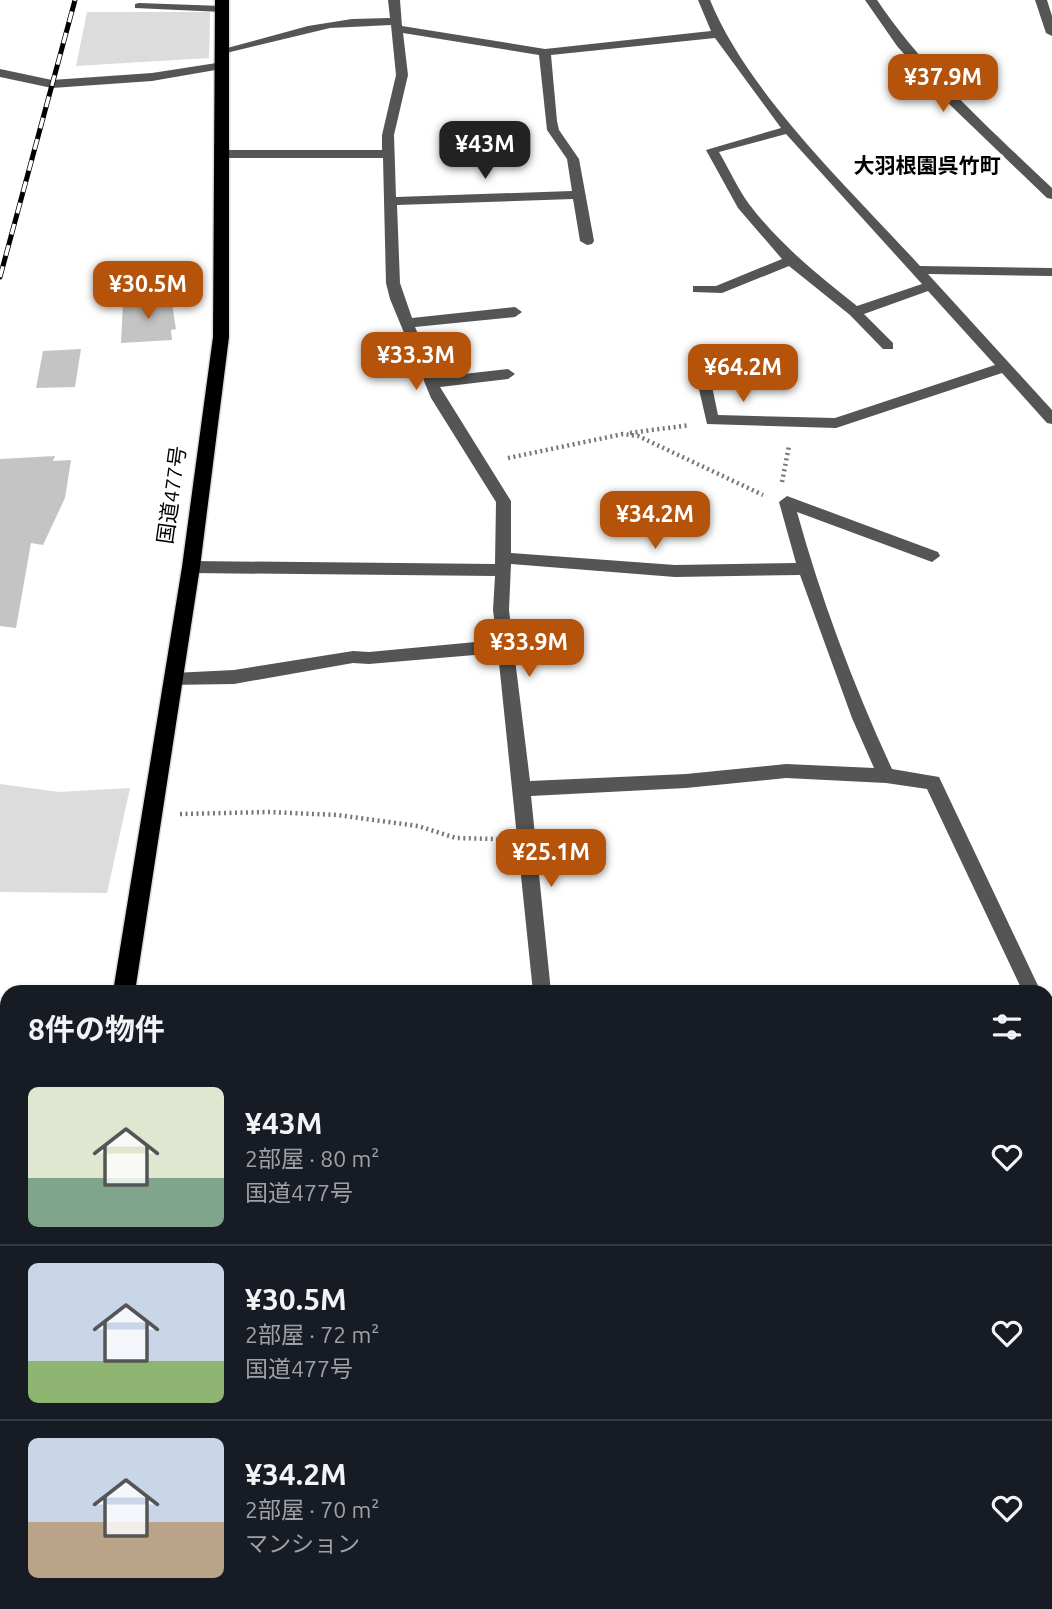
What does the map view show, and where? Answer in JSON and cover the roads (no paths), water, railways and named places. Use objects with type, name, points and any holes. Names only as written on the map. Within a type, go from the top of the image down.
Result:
[{"type":"highway","name":"国道477号","points":[[125,985],[191,567],[221,337],[222,4]]},
{"type":"street","points":[[394,0],[402,75],[388,135],[390,201],[394,227],[393,283],[438,398],[503,501],[505,514],[501,610],[541,985]]},
{"type":"street","points":[[704,0],[718,34],[789,130],[1052,419]]},
{"type":"street","points":[[871,0],[901,44],[951,99],[1052,195]]},
{"type":"street","points":[[1041,0],[1052,33]]},
{"type":"street","points":[[139,6],[222,4]]},
{"type":"street","points":[[0,73],[52,84],[152,77],[223,59],[287,34],[349,21],[396,25],[446,38],[545,52],[718,34]]},
{"type":"street","points":[[545,52],[551,121],[553,130],[573,159],[587,241]]},
{"type":"street","points":[[789,130],[712,150],[743,205],[791,260],[855,312],[888,346]]},
{"type":"street","points":[[223,154],[390,155]]},
{"type":"street","points":[[390,201],[580,195]]},
{"type":"street","points":[[698,289],[717,290],[791,260]]},
{"type":"street","points":[[918,271],[1052,272]]},
{"type":"street","points":[[855,312],[930,286]]},
{"type":"street","points":[[408,323],[515,313]]},
{"type":"street","points":[[702,372],[712,420],[836,424],[1003,367]]},
{"type":"street","points":[[431,383],[508,374]]},
{"type":"street","points":[[1031,398],[1052,398]]},
{"type":"street","points":[[886,776],[860,718],[805,569],[787,502],[932,556]]},
{"type":"street","points":[[191,567],[503,564],[675,571],[805,569]]},
{"type":"street","points":[[173,680],[234,677],[353,657],[369,658],[506,646]]},
{"type":"street","points":[[521,789],[686,781],[786,771],[886,776],[933,782],[1029,985]]},
{"type":"railway","points":[[0,277],[75,0]]},
{"type":"district","name":"大羽根園呉竹町","points":[[927,166]]}]
